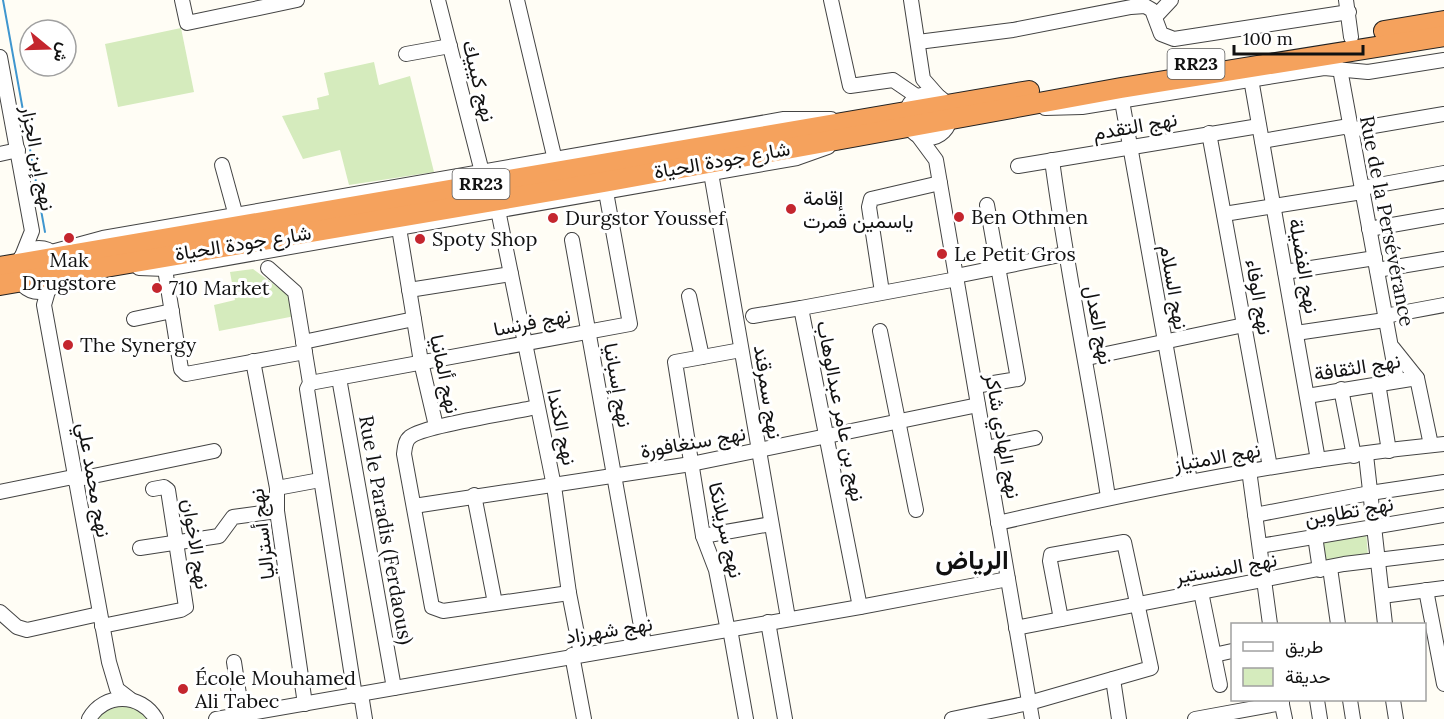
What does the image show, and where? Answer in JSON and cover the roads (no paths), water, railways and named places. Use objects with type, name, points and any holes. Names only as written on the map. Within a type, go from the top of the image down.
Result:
[{"type":"highway","name":"شارع جودة الحياة","points":[[946,113],[1444,21]]},
{"type":"highway","name":"شارع جودة الحياة","points":[[53,258],[107,266],[245,244],[847,130],[912,115],[1006,108],[1444,36]]},
{"type":"highway","name":"شارع جودة الحياة","points":[[0,285],[24,275],[53,258],[847,130]]},
{"type":"street","points":[[182,0],[187,24],[297,0]]},
{"type":"street","name":"نهج كيبيك","points":[[438,0],[482,172]]},
{"type":"street","points":[[517,0],[555,160]]},
{"type":"street","points":[[831,0],[850,86],[893,80],[936,160]]},
{"type":"street","points":[[911,0],[922,79],[912,115]]},
{"type":"street","points":[[1156,16],[1171,0]]},
{"type":"street","points":[[918,42],[1013,30],[1145,6],[1156,16],[1161,34],[1174,39],[1347,6],[1351,37]]},
{"type":"street","points":[[406,54],[450,46]]},
{"type":"street","name":"نهج إبن الجزار","points":[[0,57],[32,231]]},
{"type":"street","points":[[1006,108],[1064,108],[1324,68],[1374,71],[1444,60]]},
{"type":"street","name":"Rue de la Persévérance","points":[[1340,69],[1397,380]]},
{"type":"street","points":[[922,79],[946,113],[936,160]]},
{"type":"street","name":"نهج الفضيلة","points":[[1251,79],[1318,460]]},
{"type":"street","points":[[912,115],[925,94],[946,113]]},
{"type":"street","name":"نهج السلام","points":[[1122,100],[1190,481]]},
{"type":"street","points":[[1262,141],[1444,114]]},
{"type":"street","points":[[24,275],[31,249],[53,258],[103,238],[784,119],[847,130]]},
{"type":"street","name":"نهج التقدم","points":[[1018,166],[1259,126]]},
{"type":"street","points":[[107,266],[165,269],[711,173],[811,154],[847,130]]},
{"type":"street","name":"نهج الوفاء","points":[[1209,133],[1270,467]]},
{"type":"street","points":[[0,154],[18,150]]},
{"type":"street","name":"نهج الهادي شاكر","points":[[936,160],[1032,719]]},
{"type":"street","name":"نهج العدل","points":[[1052,160],[1065,254],[1087,358],[1108,497]]},
{"type":"street","points":[[222,165],[236,216]]},
{"type":"street","name":"نهج سمرقند","points":[[711,173],[788,618]]},
{"type":"street","points":[[1224,214],[1273,207],[1444,173]]},
{"type":"street","points":[[882,292],[869,207],[872,199],[940,183]]},
{"type":"street","name":"نهج فرنسا","points":[[310,383],[630,324],[606,192]]},
{"type":"street","points":[[975,386],[1017,379],[987,205]]},
{"type":"street","name":"نهج الكندا","points":[[498,210],[554,486],[577,655],[583,719]]},
{"type":"street","points":[[1369,229],[1444,216]]},
{"type":"street","name":"نهج ألمانيا","points":[[399,228],[422,363],[436,426],[537,407]]},
{"type":"street","points":[[24,275],[54,286],[53,258],[32,231]]},
{"type":"street","points":[[24,275],[32,231]]},
{"type":"street","name":"نهج إسبانيا","points":[[572,240],[644,643]]},
{"type":"street","name":"نهج بن عامر عبدالوهاب","points":[[860,607],[801,308],[1065,254]]},
{"type":"street","points":[[1285,272],[1444,259]]},
{"type":"street","points":[[268,268],[295,292],[310,383],[307,389],[320,480],[358,695],[365,719]]},
{"type":"street","points":[[165,269],[181,369],[186,374],[253,361],[414,319]]},
{"type":"street","points":[[409,290],[511,274]]},
{"type":"street","name":"نهج محمد علي","points":[[24,275],[44,305],[109,662]]},
{"type":"street","points":[[689,296],[702,357]]},
{"type":"street","points":[[1296,333],[1444,306]]},
{"type":"street","points":[[753,316],[801,308]]},
{"type":"street","points":[[134,319],[172,311]]},
{"type":"street","points":[[1087,358],[1244,325]]},
{"type":"street","points":[[880,331],[916,510]]},
{"type":"street","points":[[1391,346],[1417,378]]},
{"type":"street","name":"نهج سريلانكا","points":[[741,350],[675,362],[703,536],[716,570],[746,719]]},
{"type":"street","name":"نهج أستراليا","points":[[253,361],[277,488],[277,511],[305,704]]},
{"type":"street","name":"Rue le Paradis (Ferdaous)","points":[[339,378],[394,688]]},
{"type":"street","name":"نهج الثقافة","points":[[1307,396],[1417,378],[1437,445]]},
{"type":"street","points":[[1378,383],[1389,451]]},
{"type":"street","points":[[1341,389],[1370,493],[1385,623]]},
{"type":"street","name":"نهج سنغافورة","points":[[414,506],[474,495],[554,486],[691,464],[978,405]]},
{"type":"street","points":[[436,426],[413,434],[405,446],[432,607],[443,611],[569,593]]},
{"type":"street","points":[[986,448],[1035,438]]},
{"type":"street","name":"نهج الامتياز","points":[[998,523],[1108,497],[1249,470],[1437,445]]},
{"type":"street","points":[[0,492],[214,451]]},
{"type":"street","points":[[1249,470],[1270,623]]},
{"type":"street","points":[[277,488],[320,480]]},
{"type":"street","points":[[1255,515],[1370,493],[1444,482]]},
{"type":"street","name":"نهج الاخوان","points":[[100,620],[185,609],[168,490],[164,487],[153,489]]},
{"type":"street","points":[[474,495],[495,603]]},
{"type":"street","points":[[140,548],[222,534],[233,517],[277,511]]},
{"type":"street","name":"نهج تطاوين","points":[[1260,546],[1444,515]]},
{"type":"street","points":[[703,536],[771,524]]},
{"type":"street","points":[[1315,536],[1338,623]]},
{"type":"street","points":[[955,719],[1029,703],[1151,668],[1124,542],[1053,554],[1050,561],[1061,619]]},
{"type":"street","name":"نهج المنستير","points":[[1016,628],[1378,559],[1444,552]]},
{"type":"street","name":"نهج شهرزاد","points":[[222,718],[1008,579]]},
{"type":"street","points":[[1382,596],[1444,588]]},
{"type":"street","points":[[1426,590],[1442,663],[1444,684]]},
{"type":"street","points":[[1201,592],[1220,685]]},
{"type":"street","points":[[0,612],[17,627],[27,630],[100,620]]},
{"type":"street","points":[[768,622],[785,719]]},
{"type":"street","points":[[1214,655],[1231,651]]},
{"type":"street","points":[[109,662],[117,689],[130,699],[144,705],[157,718]]},
{"type":"street","points":[[92,716],[107,689],[109,662]]},
{"type":"street","points":[[234,662],[242,714]]},
{"type":"street","points":[[1113,679],[1119,719]]},
{"type":"street","points":[[92,716],[106,702],[130,699]]},
{"type":"street","points":[[1195,719],[1282,701],[1285,719]]},
{"type":"street","points":[[1317,701],[1320,719]]},
{"type":"street","points":[[1350,701],[1353,719]]},
{"type":"street","points":[[1393,701],[1396,719]]},
{"type":"waterway","points":[[3,0],[45,232]]},
{"type":"place","name":"إقامة ياسمين قمرت","points":[[791,209]]},
{"type":"place","name":"Ben Othmen","points":[[959,217]]},
{"type":"place","name":"Durgstor Youssef","points":[[553,218]]},
{"type":"place","name":"Mak Drugstore","points":[[69,238]]},
{"type":"place","name":"Spoty Shop","points":[[420,239]]},
{"type":"place","name":"Le Petit Gros","points":[[942,254]]},
{"type":"place","name":"710 Market","points":[[157,288]]},
{"type":"place","name":"The Synergy","points":[[68,345]]},
{"type":"place","name":"École Mouhamed Ali Tabec","points":[[183,689]]},
{"type":"district","name":"الرياض","points":[[972,560]]}]
